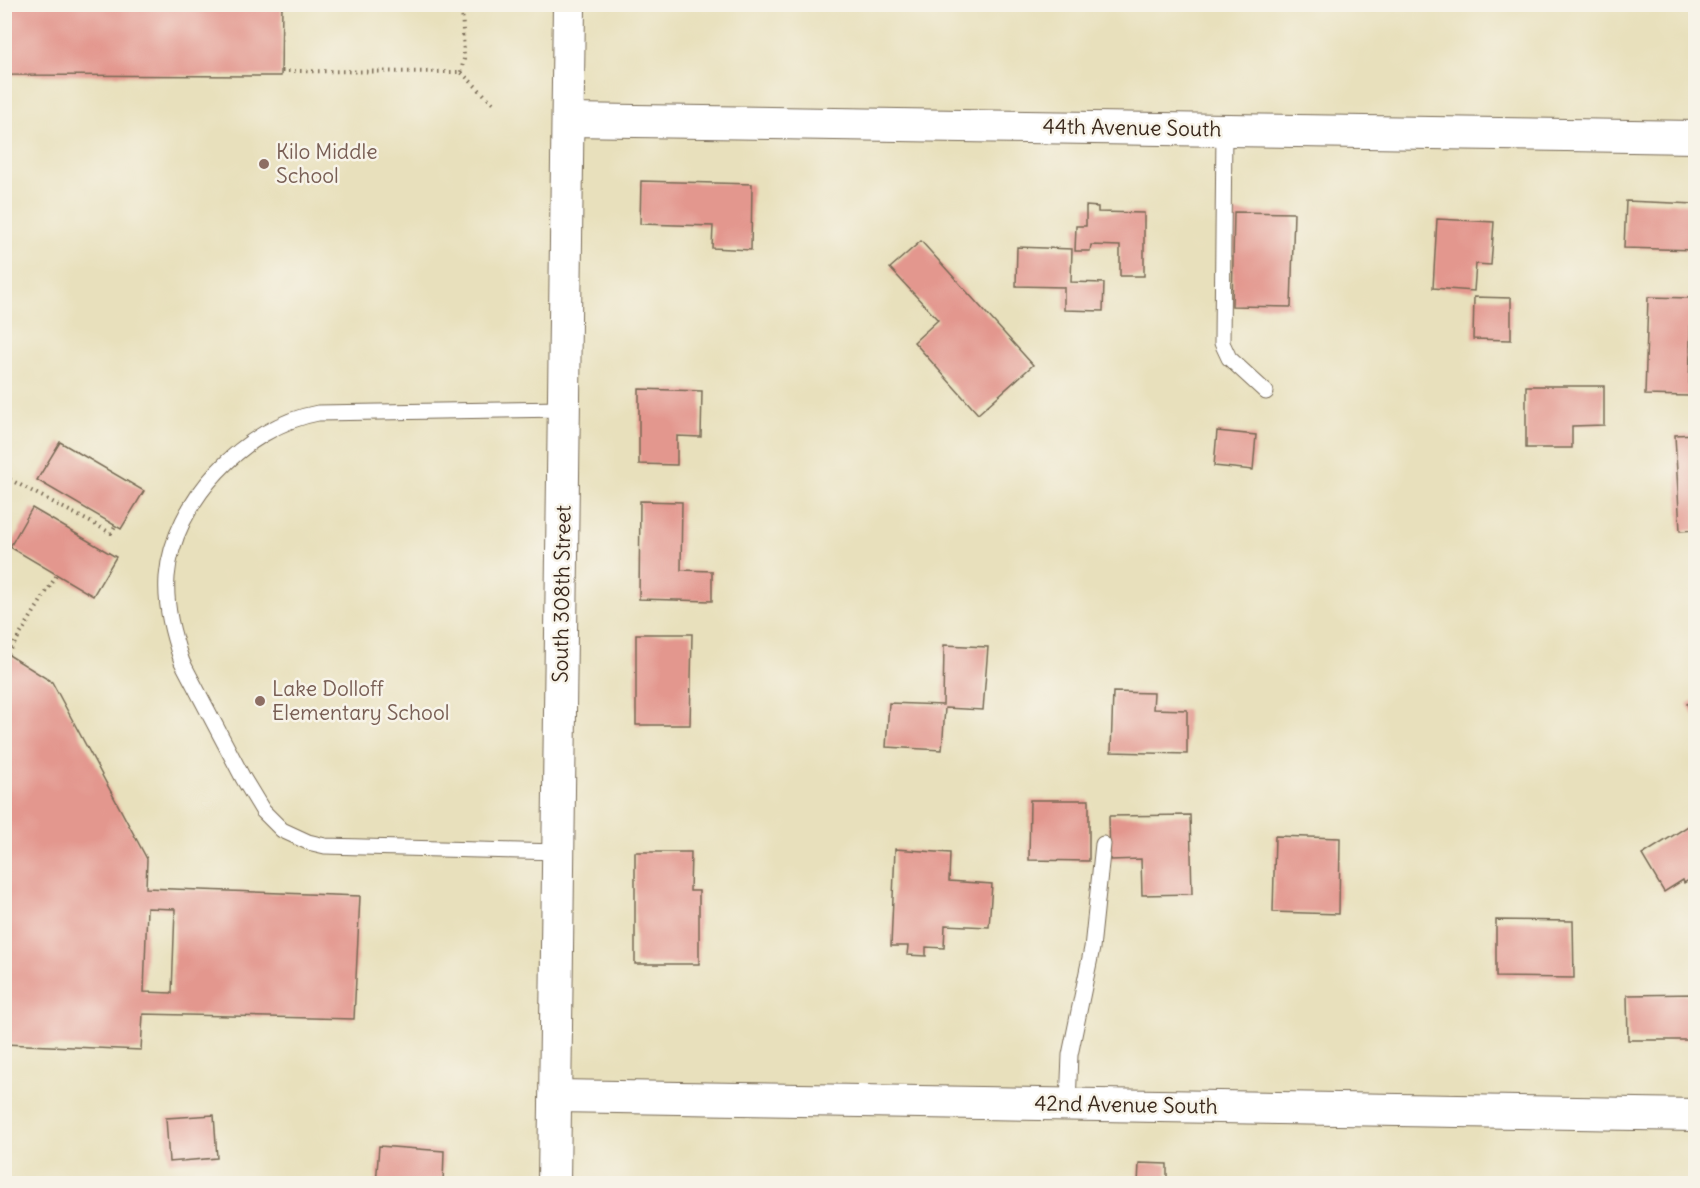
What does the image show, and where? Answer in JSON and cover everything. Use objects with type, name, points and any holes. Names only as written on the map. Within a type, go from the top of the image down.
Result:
[{"type":"street","name":"South 308th Street","points":[[554,1184],[569,4]]},
{"type":"street","name":"44th Avenue South","points":[[568,120],[1695,137]]},
{"type":"street","name":"42nd Avenue South","points":[[556,1096],[1695,1115]]},
{"type":"lane","points":[[1224,129],[1222,343],[1229,358],[1266,392]]},
{"type":"lane","points":[[559,852],[325,846],[308,842],[282,830],[267,816],[251,793],[182,662],[174,640],[167,596],[167,576],[174,541],[196,498],[232,458],[252,441],[284,422],[318,413],[564,409]]},
{"type":"lane","points":[[1068,1104],[1070,1055],[1092,948],[1103,844]]},
{"type":"path","points":[[461,72],[464,59],[462,4]]},
{"type":"path","points":[[282,71],[461,72],[496,106]]},
{"type":"path","points":[[4,478],[111,533],[115,525]]},
{"type":"path","points":[[8,654],[57,574]]},
{"type":"building","points":[[4,4],[282,4],[281,76],[4,75]]},
{"type":"building","points":[[641,181],[752,184],[751,250],[712,248],[713,226],[640,224]]},
{"type":"building","points":[[1626,201],[1696,204],[1696,250],[1624,248]]},
{"type":"building","points":[[1086,206],[1098,207],[1098,212],[1144,213],[1144,276],[1120,276],[1120,246],[1091,245],[1090,251],[1075,251],[1076,226],[1086,226]]},
{"type":"building","points":[[1234,212],[1294,213],[1291,307],[1232,306]]},
{"type":"building","points":[[1437,219],[1494,222],[1491,265],[1476,264],[1474,291],[1433,288]]},
{"type":"building","points":[[921,241],[1033,365],[978,414],[914,342],[938,320],[890,268]]},
{"type":"building","points":[[1017,247],[1072,249],[1071,282],[1104,283],[1103,311],[1064,310],[1064,287],[1016,286]]},
{"type":"building","points":[[1474,297],[1511,298],[1511,340],[1473,339]]},
{"type":"building","points":[[1648,297],[1691,298],[1689,396],[1645,395]]},
{"type":"building","points":[[1526,386],[1604,386],[1604,425],[1572,426],[1572,448],[1526,448]]},
{"type":"building","points":[[639,389],[702,391],[701,437],[677,436],[677,465],[639,464]]},
{"type":"building","points":[[1217,431],[1256,435],[1253,470],[1214,466]]},
{"type":"building","points":[[1696,434],[1696,530],[1680,531],[1675,435]]},
{"type":"building","points":[[60,442],[144,491],[121,529],[37,480]]},
{"type":"building","points":[[640,501],[682,502],[681,570],[712,571],[712,601],[639,599]]},
{"type":"building","points":[[32,508],[116,557],[93,596],[10,547]]},
{"type":"building","points":[[636,634],[692,634],[690,725],[636,725]]},
{"type":"building","points":[[944,645],[988,647],[983,710],[945,708],[942,750],[886,747],[889,703],[943,705]]},
{"type":"building","points":[[4,652],[52,682],[147,859],[146,888],[360,896],[354,1019],[143,1014],[141,1050],[4,1044]],"holes":[[[147,908],[175,909],[172,993],[144,992]]]},
{"type":"building","points":[[1113,692],[1154,693],[1153,709],[1187,710],[1187,754],[1111,752]]},
{"type":"building","points":[[1696,699],[1696,718],[1687,704]]},
{"type":"building","points":[[1030,800],[1089,800],[1089,861],[1029,860]]},
{"type":"building","points":[[1190,815],[1192,894],[1142,895],[1141,859],[1110,860],[1109,816]]},
{"type":"building","points":[[1696,821],[1696,876],[1684,883],[1683,880],[1664,892],[1642,855]]},
{"type":"building","points":[[1275,836],[1340,838],[1339,914],[1273,912]]},
{"type":"building","points":[[895,849],[950,853],[949,881],[992,884],[989,927],[945,925],[944,948],[926,947],[926,956],[907,955],[908,946],[891,946]]},
{"type":"building","points":[[635,852],[691,852],[690,891],[699,891],[699,964],[635,964]]},
{"type":"building","points":[[1496,920],[1573,921],[1574,978],[1496,977]]},
{"type":"building","points":[[1696,994],[1696,1040],[1628,1040],[1627,995]]},
{"type":"building","points":[[214,1115],[217,1158],[169,1162],[166,1118]]},
{"type":"building","points":[[379,1146],[444,1151],[443,1184],[376,1184]]},
{"type":"building","points":[[1139,1163],[1167,1164],[1167,1184],[1138,1184]]},
{"type":"place","name":"Kilo Middle School","points":[[264,164]]},
{"type":"place","name":"Lake Dolloff Elementary School","points":[[260,701]]}]
